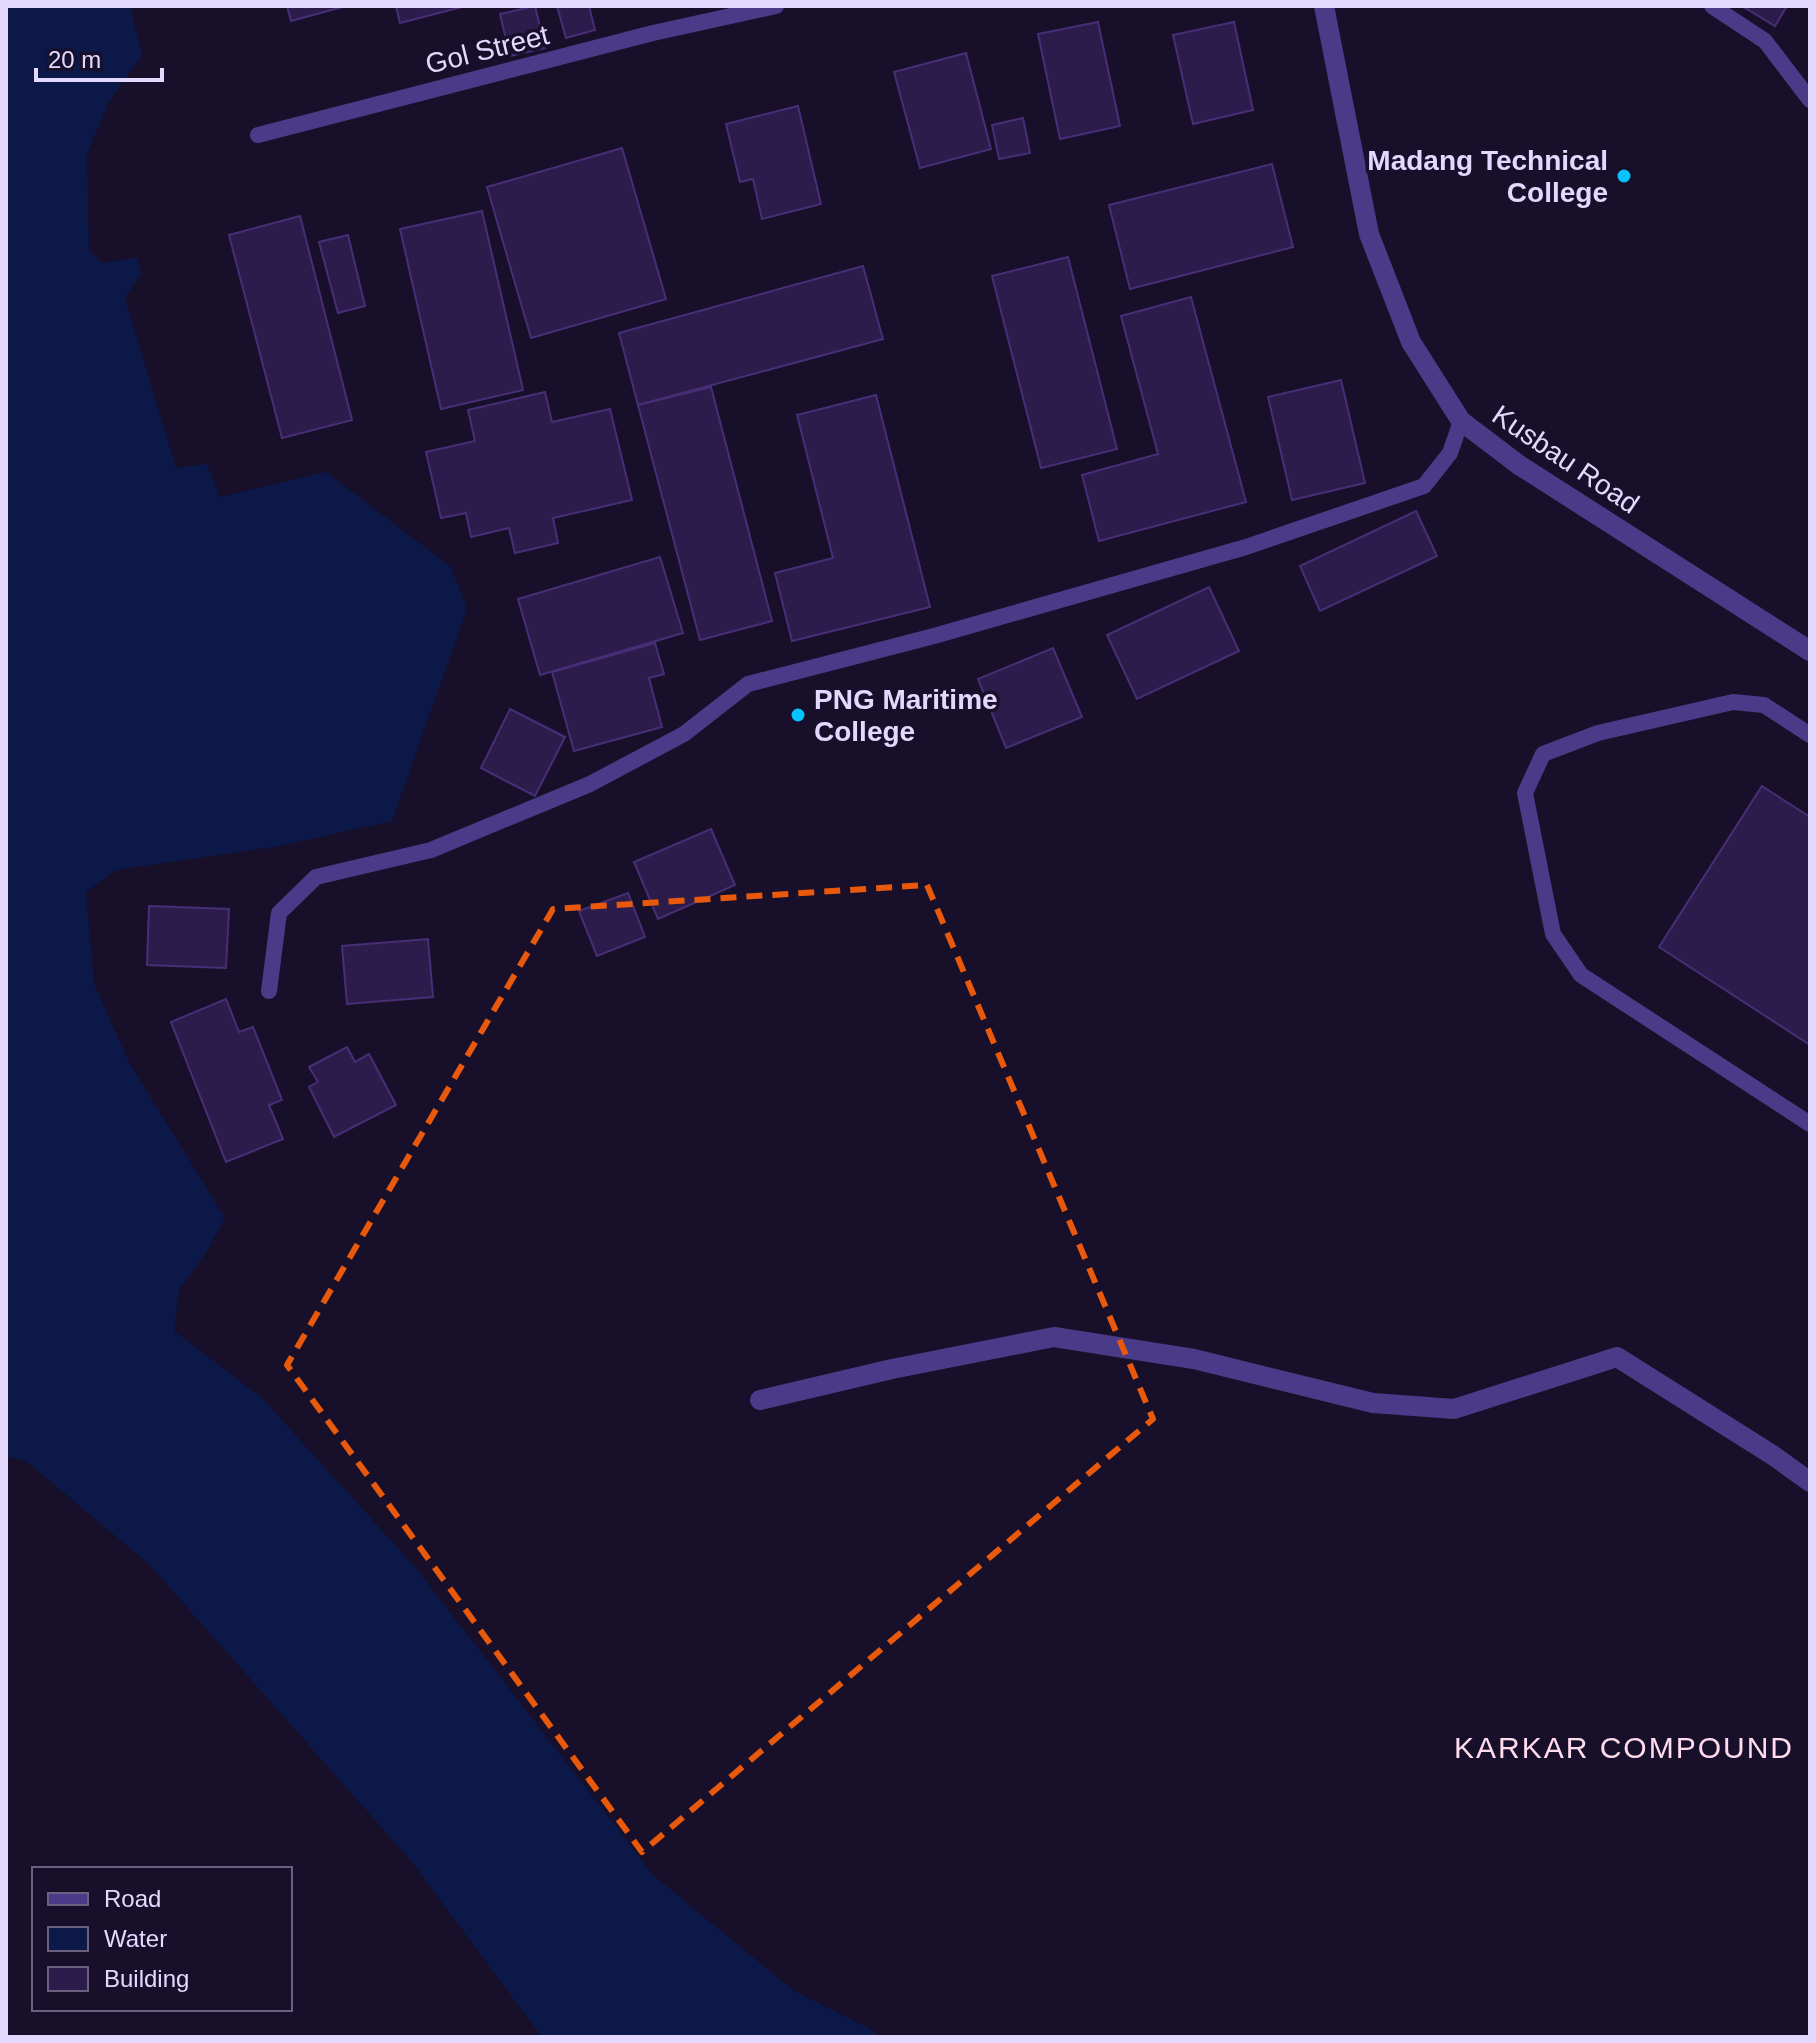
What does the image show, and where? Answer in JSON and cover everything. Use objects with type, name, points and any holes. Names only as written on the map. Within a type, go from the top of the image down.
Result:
[{"type":"street","name":"Kusbau Road","points":[[1324,6],[1369,234],[1411,342],[1461,421],[1519,465],[1810,651]]},
{"type":"street","points":[[760,1400],[892,1369],[1054,1337],[1194,1359],[1373,1403],[1454,1409],[1617,1357],[1810,1482]]},
{"type":"lane","name":"Gol Street","points":[[258,135],[653,33],[776,6]]},
{"type":"lane","points":[[1712,6],[1765,41],[1810,100]]},
{"type":"lane","points":[[269,991],[279,913],[316,877],[431,850],[590,784],[684,734],[748,684],[934,636],[1246,547],[1424,486],[1450,453],[1461,421]]},
{"type":"lane","points":[[1810,735],[1764,705],[1733,702],[1598,733],[1543,754],[1525,793],[1553,934],[1581,975],[1810,1124]]},
{"type":"highlighted area","points":[[927,885],[1153,1419],[642,1852],[287,1365],[553,909]]},
{"type":"water","points":[[6,6],[130,6],[142,55],[109,102],[87,154],[89,251],[101,263],[137,258],[141,273],[125,298],[176,468],[207,464],[220,497],[326,472],[451,567],[467,609],[392,821],[279,846],[116,870],[86,892],[94,984],[130,1064],[225,1218],[205,1254],[179,1290],[174,1331],[261,1397],[415,1567],[654,1876],[794,1991],[874,2031],[879,2037],[542,2037],[412,1862],[149,1564],[26,1461],[6,1456]]},
{"type":"building","points":[[287,6],[346,6],[291,21]]},
{"type":"building","points":[[396,6],[466,6],[400,23]]},
{"type":"building","points":[[535,6],[545,48],[510,56],[500,14]]},
{"type":"building","points":[[557,6],[589,6],[595,30],[566,38]]},
{"type":"building","points":[[1742,6],[1787,6],[1775,26]]},
{"type":"building","points":[[1098,22],[1120,126],[1060,139],[1038,34]]},
{"type":"building","points":[[1234,22],[1253,110],[1193,124],[1173,35]]},
{"type":"building","points":[[966,53],[991,149],[920,168],[894,72]]},
{"type":"building","points":[[798,106],[821,204],[762,219],[753,179],[740,182],[726,124]]},
{"type":"building","points":[[1023,118],[1030,153],[999,159],[992,125]]},
{"type":"building","points":[[622,148],[666,299],[531,338],[487,187]]},
{"type":"building","points":[[1272,164],[1293,247],[1130,289],[1109,205]]},
{"type":"building","points":[[482,211],[523,390],[441,409],[400,229]]},
{"type":"building","points":[[300,216],[352,420],[282,438],[229,235]]},
{"type":"building","points":[[348,235],[365,306],[338,313],[319,242]]},
{"type":"building","points":[[1068,257],[1117,449],[1041,468],[992,276]]},
{"type":"building","points":[[863,266],[883,339],[638,405],[619,333]]},
{"type":"building","points":[[1191,297],[1246,502],[1099,541],[1082,475],[1158,454],[1121,316]]},
{"type":"building","points":[[1341,380],[1365,483],[1292,500],[1268,397]]},
{"type":"building","points":[[711,387],[772,621],[700,640],[638,405]]},
{"type":"building","points":[[545,392],[552,422],[610,409],[632,500],[553,518],[558,543],[515,553],[509,528],[471,537],[466,513],[441,518],[426,452],[475,441],[468,410]]},
{"type":"building","points":[[876,395],[930,607],[792,641],[775,573],[833,558],[797,415]]},
{"type":"building","points":[[1416,511],[1437,556],[1320,611],[1300,566]]},
{"type":"building","points":[[660,557],[683,633],[540,675],[518,599]]},
{"type":"building","points":[[1209,587],[1239,651],[1137,699],[1107,635]]},
{"type":"building","points":[[655,643],[664,674],[649,678],[662,727],[574,751],[552,672]]},
{"type":"building","points":[[1053,648],[1082,717],[1006,748],[978,679]]},
{"type":"building","points":[[510,709],[565,737],[535,796],[481,768]]},
{"type":"building","points":[[1762,786],[1810,817],[1810,1045],[1659,947]]},
{"type":"building","points":[[711,829],[735,885],[658,919],[634,862]]},
{"type":"building","points":[[628,893],[645,937],[597,956],[579,911]]},
{"type":"building","points":[[149,906],[229,909],[226,968],[147,965]]},
{"type":"building","points":[[428,939],[433,997],[347,1004],[342,946]]},
{"type":"building","points":[[226,999],[239,1032],[253,1027],[282,1100],[269,1105],[283,1139],[226,1162],[171,1022]]},
{"type":"building","points":[[347,1047],[355,1062],[369,1054],[396,1105],[334,1137],[309,1087],[318,1082],[309,1067]]},
{"type":"place","name":"Madang Technical College","points":[[1624,176]]},
{"type":"place","name":"PNG Maritime College","points":[[798,715]]},
{"type":"district","name":"KARKAR COMPOUND","points":[[1624,1748]]}]
